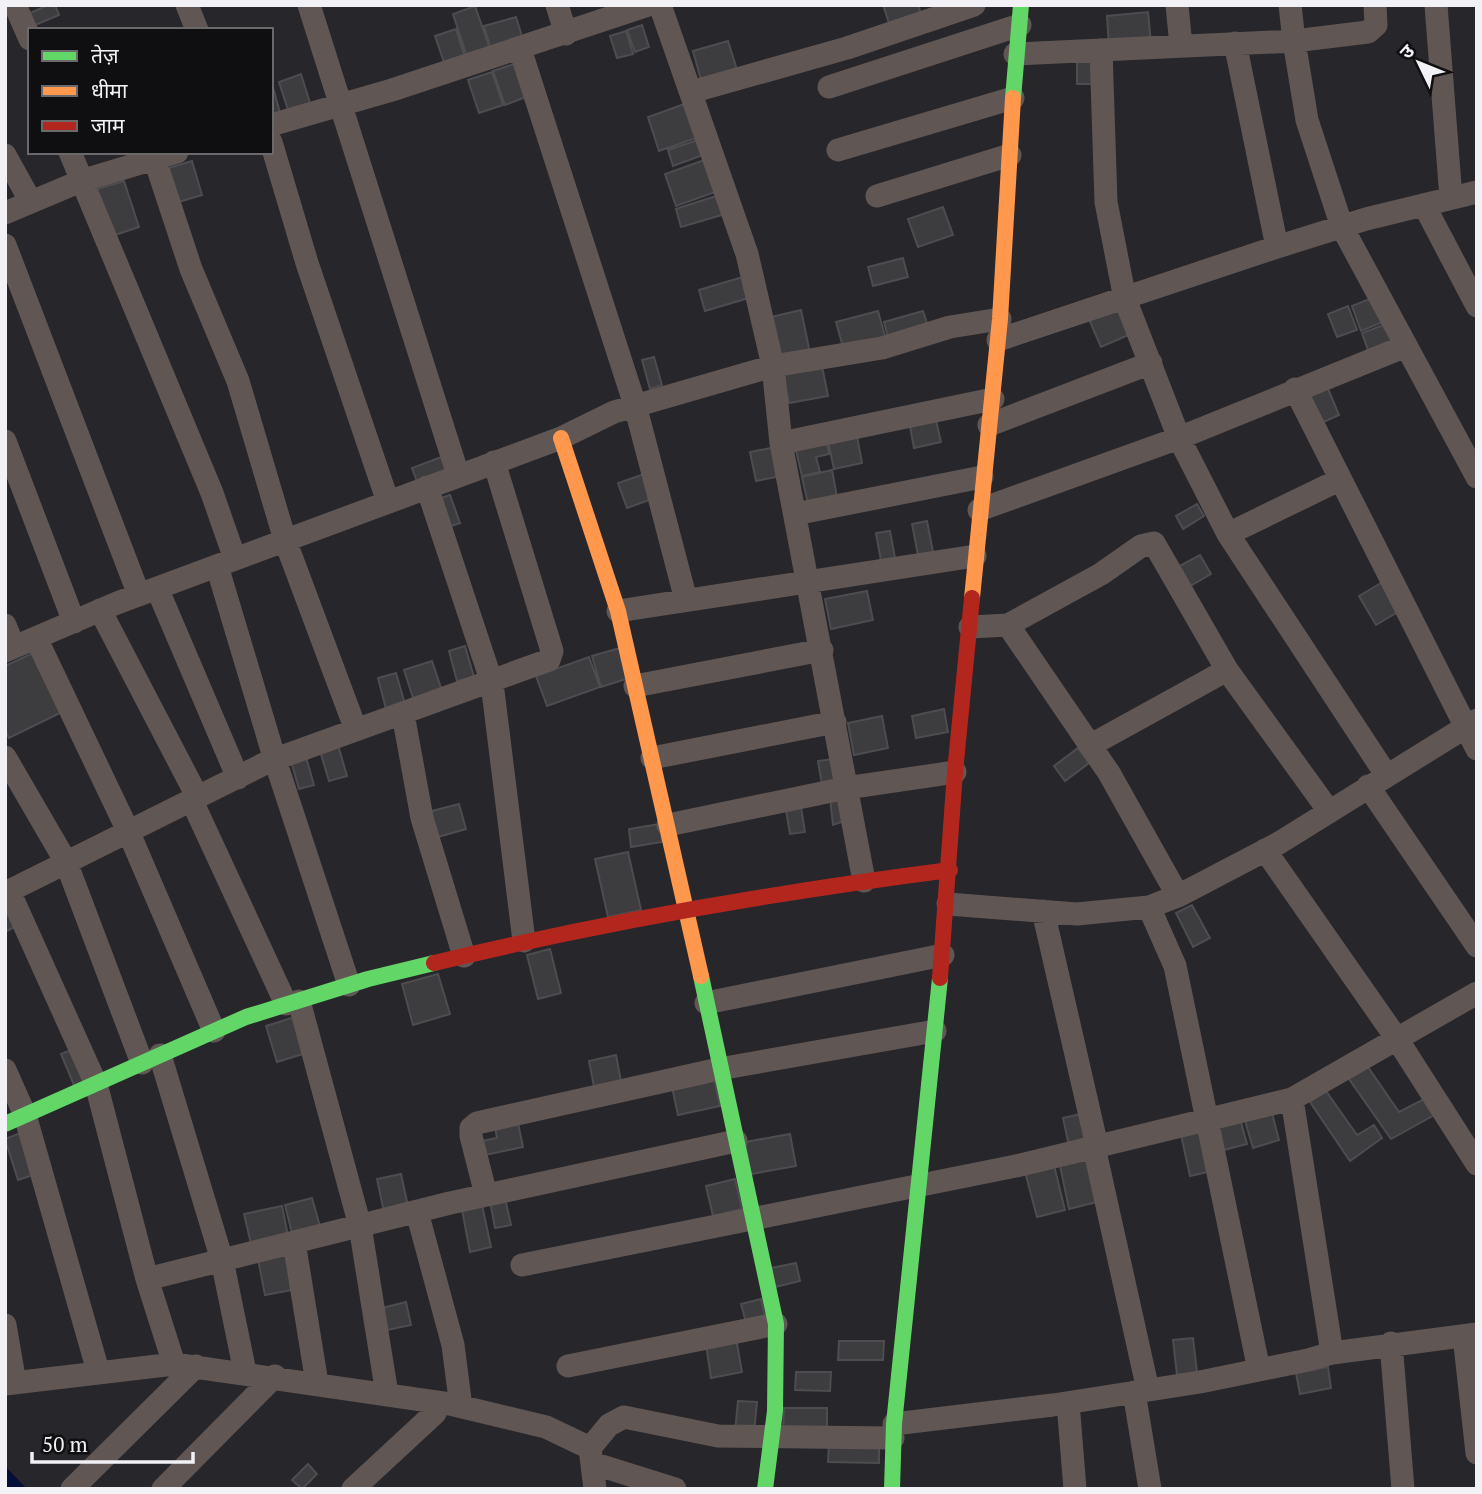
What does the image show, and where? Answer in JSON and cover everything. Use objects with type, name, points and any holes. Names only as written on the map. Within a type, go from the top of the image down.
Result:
[{"type":"street","points":[[15,5],[28,34]]},
{"type":"street","points":[[187,5],[196,28]]},
{"type":"street","points":[[309,5],[458,475]]},
{"type":"street","points":[[557,5],[566,34]]},
{"type":"street","points":[[273,124],[520,49],[648,5]]},
{"type":"street","points":[[660,5],[747,254],[774,366],[780,443],[822,650],[864,881]]},
{"type":"street","points":[[691,92],[847,48],[974,5]]},
{"type":"street","points":[[1177,5],[1181,46]]},
{"type":"street","points":[[1290,5],[1307,120],[1342,227],[1477,477]]},
{"type":"street","points":[[1015,54],[1294,40],[1368,32],[1376,25],[1375,5]]},
{"type":"street","points":[[1436,5],[1451,198]]},
{"type":"street","points":[[829,87],[1020,15],[1015,54],[999,330],[982,477],[955,772],[948,904],[894,1431],[892,1489]]},
{"type":"street","points":[[1235,43],[1278,247]]},
{"type":"street","points":[[520,49],[635,405],[686,600]]},
{"type":"street","points":[[1101,50],[1106,202],[1125,299],[1179,438],[1228,534],[1477,946]]},
{"type":"street","points":[[838,150],[1013,98]]},
{"type":"street","points":[[273,149],[307,263],[388,502]]},
{"type":"street","points":[[71,154],[212,493],[226,562],[275,760],[349,985]]},
{"type":"street","points":[[5,213],[81,181],[172,154]]},
{"type":"street","points":[[5,155],[31,202]]},
{"type":"street","points":[[877,196],[1010,155]]},
{"type":"street","points":[[155,160],[191,269],[238,382],[285,540],[356,730]]},
{"type":"street","points":[[5,625],[9,649],[100,610],[561,438],[635,405],[774,366],[882,348],[950,327],[999,330],[1125,299],[1193,273],[1342,227],[1477,192]]},
{"type":"street","points":[[1424,205],[1477,306]]},
{"type":"street","points":[[5,245],[148,592],[237,778]]},
{"type":"street","points":[[979,510],[1179,438],[1294,389],[1406,346]]},
{"type":"street","points":[[989,425],[1151,363]]},
{"type":"street","points":[[1294,389],[1339,480],[1470,724],[1477,749]]},
{"type":"street","points":[[780,443],[993,399]]},
{"type":"street","points":[[561,438],[618,611],[688,911],[719,1069],[776,1324],[771,1436],[765,1489]]},
{"type":"street","points":[[5,441],[74,621]]},
{"type":"street","points":[[185,1365],[147,1279],[96,1084],[7,892],[275,760],[549,660],[552,651],[494,463]]},
{"type":"street","points":[[795,514],[982,477]]},
{"type":"street","points":[[1228,534],[1339,480]]},
{"type":"street","points":[[427,487],[492,683],[524,941]]},
{"type":"street","points":[[970,627],[1008,625],[1101,574],[1150,542],[1157,545],[1227,670],[1329,811]]},
{"type":"street","points":[[618,611],[975,556]]},
{"type":"street","points":[[100,610],[293,1002],[360,1226],[387,1394]]},
{"type":"street","points":[[1008,625],[1091,745],[1178,896]]},
{"type":"street","points":[[36,638],[128,833],[214,1031]]},
{"type":"street","points":[[635,686],[822,650]]},
{"type":"street","points":[[1091,745],[1227,670]]},
{"type":"street","points":[[403,714],[422,818],[464,956]]},
{"type":"street","points":[[652,758],[835,722]]},
{"type":"street","points":[[948,904],[1077,914],[1149,908],[1178,896],[1265,850],[1470,724]]},
{"type":"street","points":[[5,757],[65,862],[151,1059],[222,1260],[245,1372]]},
{"type":"street","points":[[668,825],[846,788],[955,772]]},
{"type":"street","points":[[1265,850],[1398,1040],[1477,1164]]},
{"type":"street","points":[[15,1120],[246,1017],[349,985],[524,941],[864,881],[950,870]]},
{"type":"street","points":[[1149,908],[1175,966],[1259,1370]]},
{"type":"street","points":[[1043,911],[1096,1147],[1141,1391],[1150,1489]]},
{"type":"street","points":[[706,1003],[943,955]]},
{"type":"street","points":[[522,1265],[920,1185],[1096,1147],[1292,1100],[1477,993]]},
{"type":"street","points":[[486,1195],[471,1136],[471,1128],[477,1123],[719,1069],[935,1031]]},
{"type":"street","points":[[5,1070],[15,1120],[99,1371]]},
{"type":"street","points":[[1292,1100],[1332,1353]]},
{"type":"street","points":[[147,1279],[486,1195],[736,1141]]},
{"type":"street","points":[[417,1212],[453,1345],[461,1407]]},
{"type":"street","points":[[294,1242],[317,1382]]},
{"type":"street","points":[[568,1366],[776,1324]]},
{"type":"street","points":[[5,1325],[10,1383],[99,1371],[185,1365],[317,1382],[461,1407],[546,1427],[591,1474],[675,1489]]},
{"type":"street","points":[[591,1474],[609,1426],[624,1417],[718,1436],[894,1431],[1141,1391],[1391,1343],[1470,1335],[1477,1453]]},
{"type":"street","points":[[1391,1343],[1403,1489]]},
{"type":"street","points":[[72,1489],[185,1365]]},
{"type":"street","points":[[163,1489],[275,1376]]},
{"type":"street","points":[[1068,1403],[1075,1489]]},
{"type":"street","points":[[353,1489],[435,1413]]},
{"type":"water","points":[[5,1466],[27,1489],[5,1489]]},
{"type":"building","points":[[48,5],[55,5],[59,15],[33,26],[28,14]]},
{"type":"building","points":[[883,5],[918,5],[923,19],[891,29]]},
{"type":"building","points":[[475,6],[492,55],[469,63],[453,14]]},
{"type":"building","points":[[1148,12],[1151,44],[1109,47],[1107,16]]},
{"type":"building","points":[[516,17],[525,46],[493,56],[484,26]]},
{"type":"building","points":[[642,25],[649,47],[635,52],[627,30]]},
{"type":"building","points":[[456,29],[467,64],[447,71],[435,36]]},
{"type":"building","points":[[626,31],[633,54],[617,58],[610,36]]},
{"type":"building","points":[[728,41],[739,76],[703,87],[693,51]]},
{"type":"building","points":[[1077,57],[1096,57],[1097,84],[1077,84]]},
{"type":"building","points":[[514,64],[526,97],[505,105],[493,71]]},
{"type":"building","points":[[492,72],[503,105],[479,113],[468,80]]},
{"type":"building","points":[[301,74],[312,109],[290,116],[279,82]]},
{"type":"building","points":[[273,87],[282,120],[273,122]]},
{"type":"building","points":[[687,103],[699,137],[659,151],[648,117]]},
{"type":"building","points":[[701,139],[706,154],[673,166],[668,150]]},
{"type":"building","points":[[707,159],[718,191],[676,206],[665,174]]},
{"type":"building","points":[[192,161],[202,195],[172,204],[162,170]]},
{"type":"building","points":[[124,181],[139,227],[109,237],[94,190]]},
{"type":"building","points":[[719,195],[725,214],[681,227],[676,209]]},
{"type":"building","points":[[943,207],[953,235],[918,247],[908,219]]},
{"type":"building","points":[[903,258],[908,277],[873,286],[868,267]]},
{"type":"building","points":[[746,276],[752,297],[705,311],[699,290]]},
{"type":"building","points":[[1374,297],[1383,322],[1361,331],[1352,306]]},
{"type":"building","points":[[1121,303],[1133,333],[1101,347],[1088,317]]},
{"type":"building","points":[[1348,306],[1357,330],[1337,337],[1328,314]]},
{"type":"building","points":[[801,310],[810,353],[779,359],[771,317]]},
{"type":"building","points":[[878,311],[886,340],[844,351],[836,322]]},
{"type":"building","points":[[923,311],[929,329],[889,341],[884,322]]},
{"type":"building","points":[[1386,324],[1395,346],[1370,356],[1362,333]]},
{"type":"building","points":[[654,357],[662,385],[650,389],[642,360]]},
{"type":"building","points":[[822,366],[828,396],[789,403],[783,373]]},
{"type":"building","points":[[1326,384],[1339,415],[1315,426],[1301,395]]},
{"type":"building","points":[[935,416],[941,442],[914,448],[909,421]]},
{"type":"building","points":[[856,431],[862,463],[834,469],[827,437]]},
{"type":"building","points":[[826,438],[829,454],[816,457],[820,472],[802,476],[795,446]]},
{"type":"building","points":[[781,446],[787,475],[756,481],[750,452]]},
{"type":"building","points":[[444,456],[451,475],[419,487],[412,468]]},
{"type":"building","points":[[832,470],[838,502],[809,508],[802,477]]},
{"type":"building","points":[[647,473],[655,498],[627,508],[618,483]]},
{"type":"building","points":[[450,495],[460,523],[442,529],[432,501]]},
{"type":"building","points":[[1197,504],[1204,516],[1183,529],[1176,516]]},
{"type":"building","points":[[927,521],[933,552],[918,555],[912,524]]},
{"type":"building","points":[[890,531],[895,558],[881,561],[876,533]]},
{"type":"building","points":[[1200,555],[1211,574],[1185,589],[1174,569]]},
{"type":"building","points":[[1386,580],[1403,609],[1376,625],[1359,596]]},
{"type":"building","points":[[867,591],[873,620],[831,629],[825,599]]},
{"type":"building","points":[[465,646],[474,677],[457,681],[449,651]]},
{"type":"building","points":[[620,648],[629,678],[601,687],[592,656]]},
{"type":"building","points":[[35,652],[64,711],[9,738],[5,730],[5,666]]},
{"type":"building","points":[[589,657],[600,687],[547,706],[536,676]]},
{"type":"building","points":[[432,661],[442,691],[414,701],[404,670]]},
{"type":"building","points":[[396,673],[405,704],[386,709],[378,678]]},
{"type":"building","points":[[944,709],[948,732],[916,738],[912,716]]},
{"type":"building","points":[[882,716],[888,748],[854,755],[848,723]]},
{"type":"building","points":[[338,745],[347,776],[329,781],[320,751]]},
{"type":"building","points":[[1078,748],[1089,763],[1065,781],[1054,766]]},
{"type":"building","points":[[306,757],[314,785],[299,789],[291,761]]},
{"type":"building","points":[[840,758],[845,788],[823,791],[818,761]]},
{"type":"building","points":[[842,795],[847,820],[833,825],[830,798]]},
{"type":"building","points":[[800,801],[805,832],[790,834],[785,804]]},
{"type":"building","points":[[459,804],[466,829],[431,839],[424,813]]},
{"type":"building","points":[[660,824],[662,842],[631,847],[629,829]]},
{"type":"building","points":[[628,852],[641,910],[608,917],[595,859]]},
{"type":"building","points":[[5,903],[22,923],[5,932]]},
{"type":"building","points":[[1192,905],[1210,938],[1193,947],[1176,913]]},
{"type":"building","points":[[550,949],[561,993],[538,999],[527,955]]},
{"type":"building","points":[[438,974],[450,1014],[413,1025],[402,984]]},
{"type":"building","points":[[295,1017],[306,1053],[277,1062],[266,1026]]},
{"type":"building","points":[[78,1047],[93,1083],[76,1090],[61,1054]]},
{"type":"building","points":[[616,1055],[622,1087],[595,1092],[589,1061]]},
{"type":"building","points":[[1368,1067],[1399,1112],[1428,1097],[1438,1113],[1391,1139],[1349,1079]]},
{"type":"building","points":[[714,1078],[720,1106],[678,1115],[672,1087]]},
{"type":"building","points":[[1326,1091],[1357,1135],[1374,1125],[1382,1138],[1350,1161],[1310,1102]]},
{"type":"building","points":[[1085,1113],[1091,1141],[1069,1146],[1063,1118]]},
{"type":"building","points":[[1272,1113],[1279,1140],[1253,1148],[1245,1121]]},
{"type":"building","points":[[517,1118],[523,1147],[480,1156],[477,1142],[497,1138],[494,1122]]},
{"type":"building","points":[[1241,1122],[1247,1144],[1220,1151],[1214,1129]]},
{"type":"building","points":[[1203,1130],[1212,1171],[1190,1176],[1181,1135]]},
{"type":"building","points":[[25,1131],[39,1173],[18,1180],[5,1139]]},
{"type":"building","points":[[790,1134],[796,1166],[751,1174],[745,1142]]},
{"type":"building","points":[[1086,1155],[1097,1202],[1069,1209],[1059,1161]]},
{"type":"building","points":[[1054,1165],[1065,1210],[1037,1217],[1025,1172]]},
{"type":"building","points":[[401,1174],[408,1206],[384,1212],[377,1179]]},
{"type":"building","points":[[735,1179],[742,1209],[713,1216],[706,1186]]},
{"type":"building","points":[[312,1198],[321,1230],[293,1237],[285,1205]]},
{"type":"building","points":[[505,1198],[511,1225],[495,1228],[490,1201]]},
{"type":"building","points":[[482,1205],[491,1247],[470,1252],[462,1210]]},
{"type":"building","points":[[282,1206],[288,1236],[251,1244],[244,1214]]},
{"type":"building","points":[[290,1252],[297,1289],[265,1295],[258,1259]]},
{"type":"building","points":[[796,1263],[800,1281],[775,1287],[771,1268]]},
{"type":"building","points":[[761,1299],[766,1321],[747,1326],[741,1304]]},
{"type":"building","points":[[406,1302],[411,1325],[387,1330],[382,1308]]},
{"type":"building","points":[[736,1338],[742,1372],[711,1378],[706,1344]]},
{"type":"building","points":[[1193,1338],[1197,1372],[1177,1375],[1173,1340]]},
{"type":"building","points":[[839,1341],[884,1341],[883,1360],[838,1360]]},
{"type":"building","points":[[1328,1367],[1331,1388],[1300,1394],[1296,1373]]},
{"type":"building","points":[[796,1372],[831,1372],[830,1391],[795,1390]]},
{"type":"building","points":[[738,1401],[757,1402],[754,1433],[735,1431]]},
{"type":"building","points":[[784,1408],[827,1408],[827,1433],[783,1433]]},
{"type":"building","points":[[829,1442],[879,1443],[879,1463],[828,1462]]},
{"type":"building","points":[[308,1464],[317,1474],[302,1489],[292,1480]]},
{"type":"traffic: fast","points":[[1013,98],[1021,5]]},
{"type":"traffic: fast","points":[[5,1124],[246,1017],[368,979],[434,963]]},
{"type":"traffic: fast","points":[[701,976],[776,1324],[775,1411],[765,1489]]},
{"type":"traffic: fast","points":[[892,1489],[894,1424],[940,978]]},
{"type":"traffic: slow","points":[[972,598],[1000,319],[1013,98]]},
{"type":"traffic: slow","points":[[561,438],[618,611],[701,976]]},
{"type":"traffic: jam","points":[[940,978],[955,772],[972,598]]},
{"type":"traffic: jam","points":[[434,963],[691,909],[950,870]]}]
